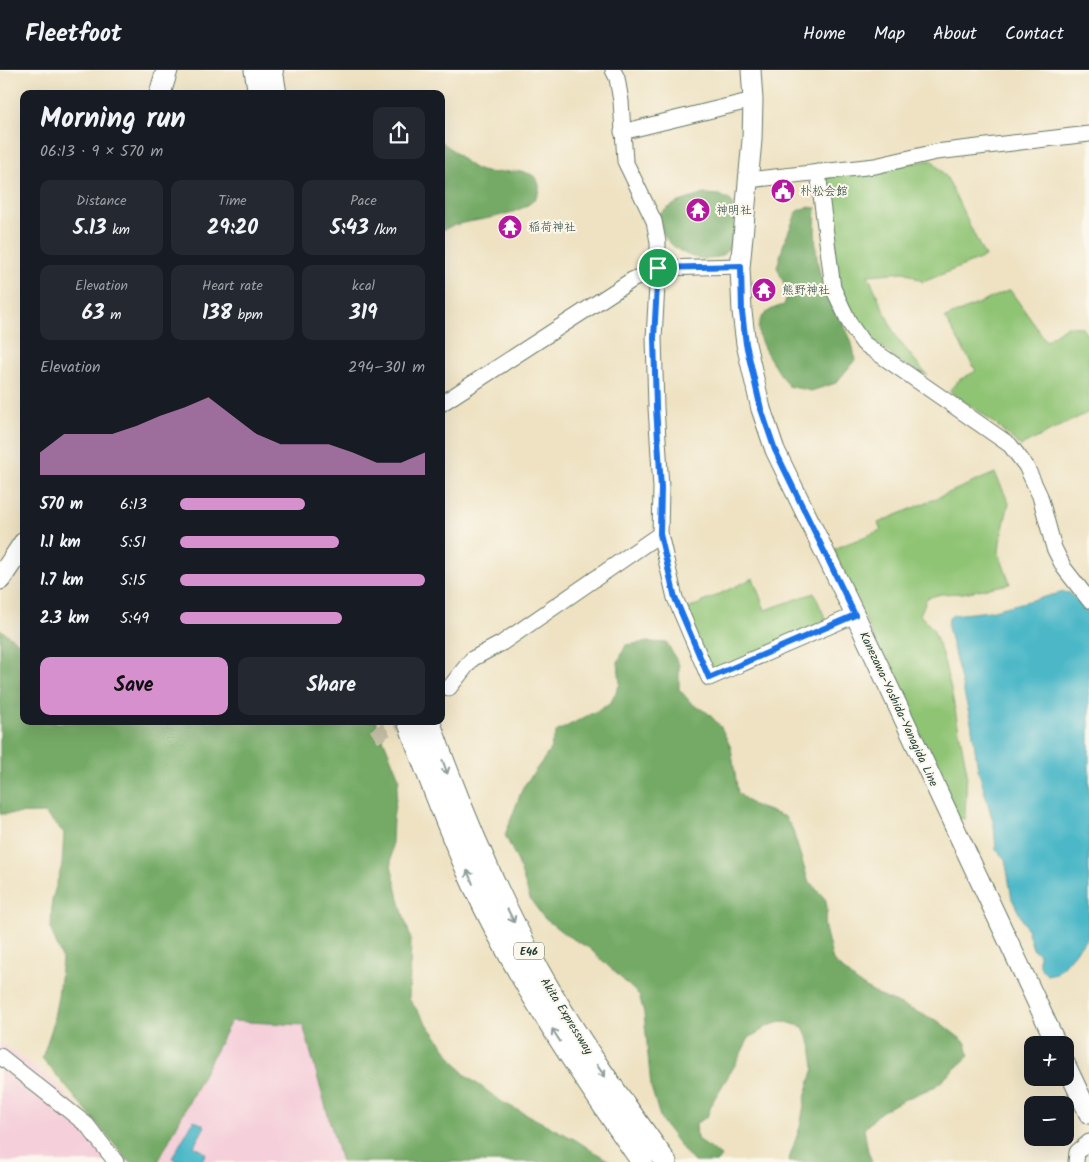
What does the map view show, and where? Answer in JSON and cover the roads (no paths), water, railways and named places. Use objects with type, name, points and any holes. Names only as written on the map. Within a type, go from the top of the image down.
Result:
[{"type":"highway","points":[[161,90],[167,70]]},
{"type":"highway","points":[[255,70],[258,90]]},
{"type":"highway","points":[[272,70],[275,90]]},
{"type":"highway","points":[[0,579],[20,549]]},
{"type":"highway","name":"Akita Expressway","points":[[409,725],[429,778],[473,884],[525,983],[583,1077],[642,1162]]},
{"type":"highway","name":"Akita Expressway","points":[[430,725],[447,772],[490,875],[541,974],[597,1066],[666,1162]]},
{"type":"main road","name":"Kanezawa-Yoshida-Yanagida Line","points":[[751,70],[754,100],[743,223],[741,266],[742,312],[746,344],[761,409],[775,450],[855,615],[1052,1036]]},
{"type":"main road","points":[[1074,1082],[1089,1114]]},
{"type":"street","points":[[613,70],[617,78],[621,101],[625,161],[654,221],[658,242],[654,338],[661,488],[660,534],[675,598],[709,678],[855,615]]},
{"type":"street","points":[[622,132],[754,100]]},
{"type":"street","points":[[748,180],[875,166],[936,152],[1089,134]]},
{"type":"street","points":[[818,172],[833,288],[862,344],[1010,445],[1026,466],[1040,496],[1054,548],[1064,568],[1089,600]]},
{"type":"street","points":[[445,401],[632,280],[658,268],[741,266]]},
{"type":"street","points":[[449,688],[472,659],[502,643],[660,534]]},
{"type":"street","points":[[0,1056],[87,1125],[116,1162]]},
{"type":"street","points":[[1076,1162],[1078,1152],[1089,1142]]},
{"type":"water","points":[[1064,592],[1070,593],[1089,612],[1089,936],[1057,973],[1047,975],[1041,968],[1039,954],[1033,949],[1027,929],[1012,899],[1005,859],[996,850],[994,825],[978,769],[971,722],[948,627],[949,618],[953,615],[990,611]]},
{"type":"water","points":[[194,1120],[205,1126],[194,1146],[206,1153],[201,1162],[180,1162],[172,1158]]},
{"type":"tunnel","points":[[374,737],[392,725]]},
{"type":"place","name":"朴松会館","points":[[783,191]]},
{"type":"place","name":"神明社","points":[[698,210]]},
{"type":"place","name":"稲荷神社","points":[[510,227]]},
{"type":"place","name":"熊野神社","points":[[764,290]]}]
